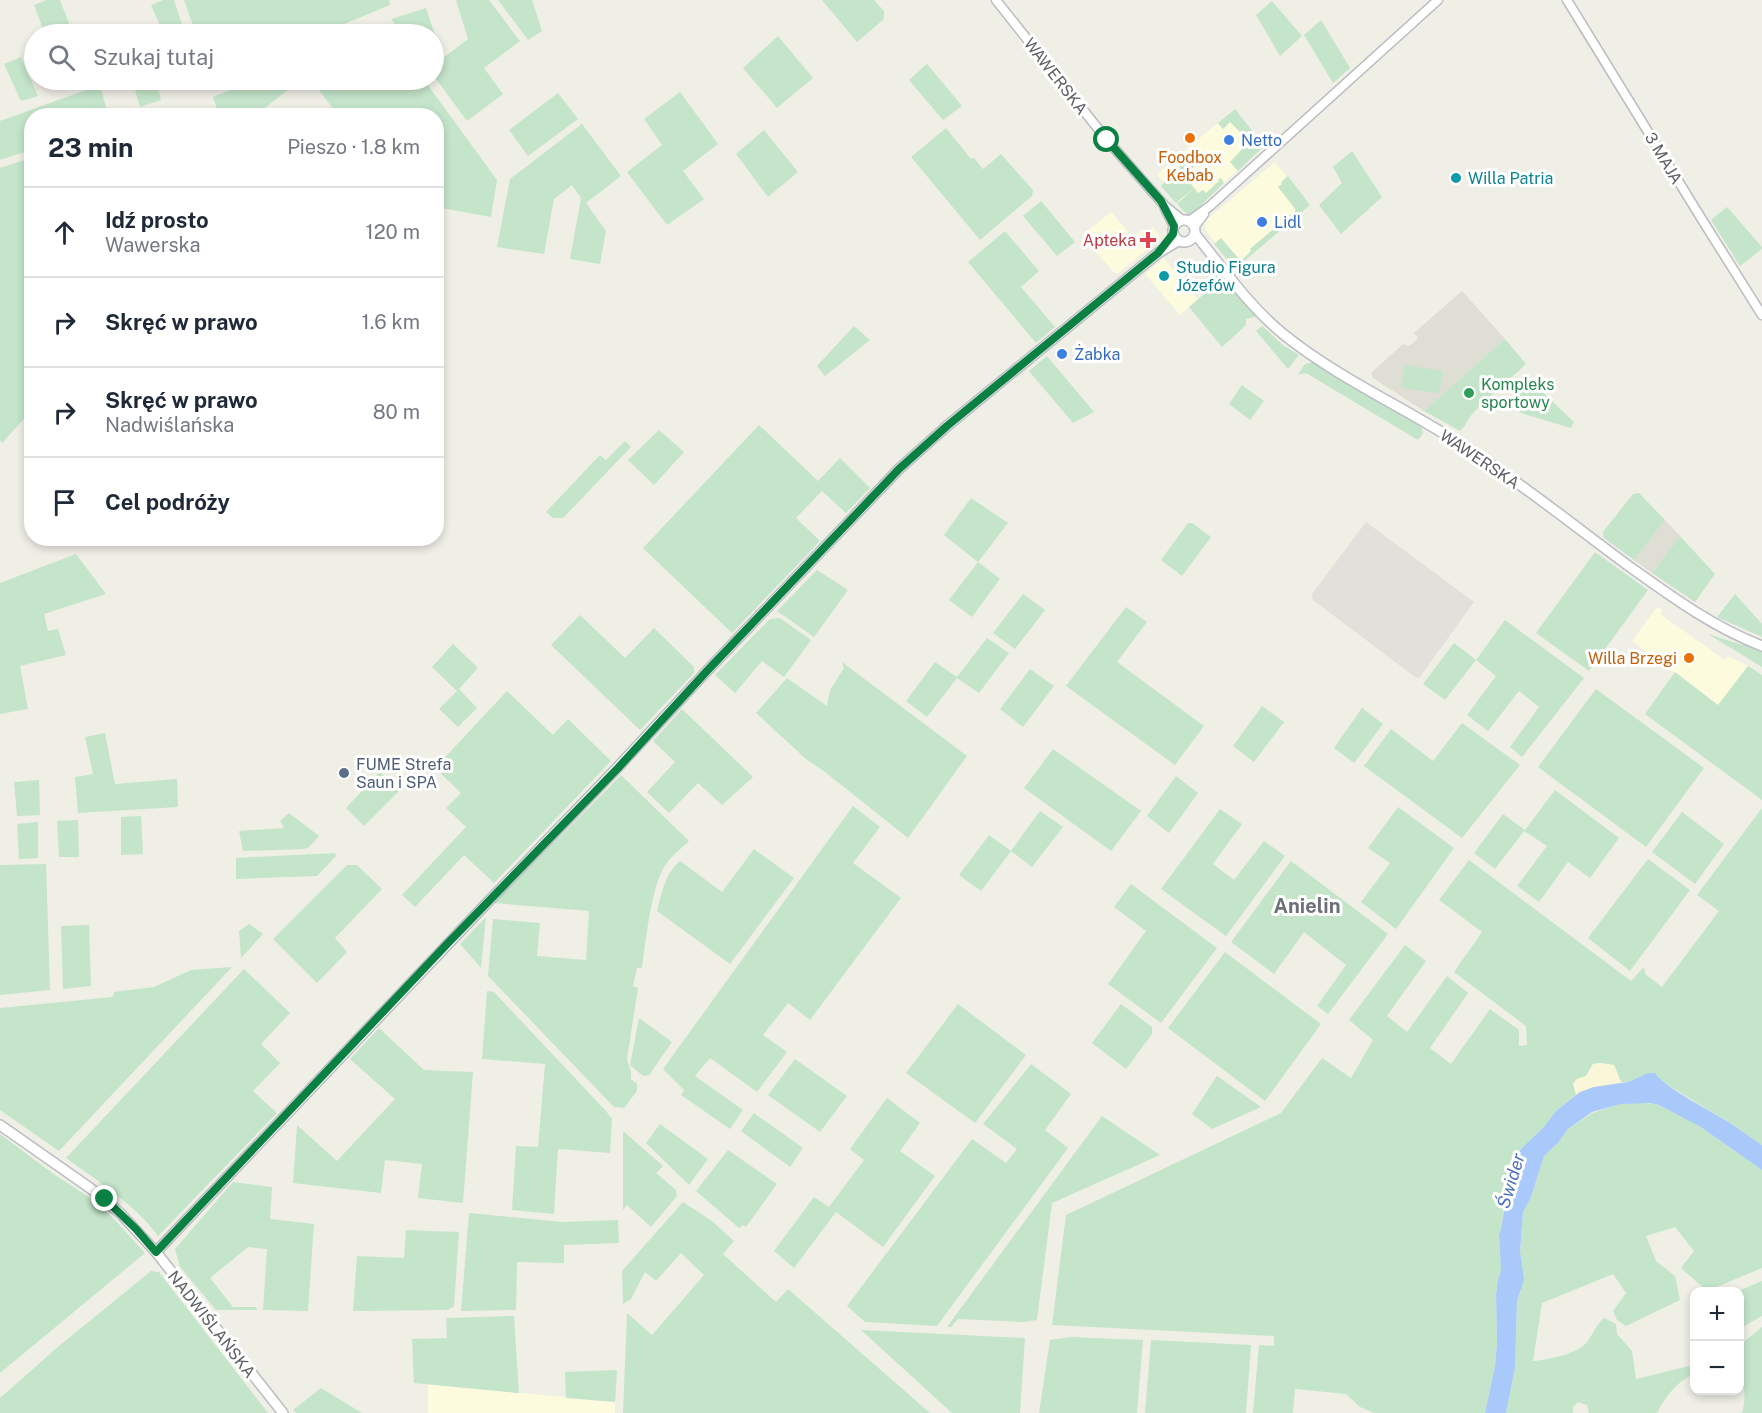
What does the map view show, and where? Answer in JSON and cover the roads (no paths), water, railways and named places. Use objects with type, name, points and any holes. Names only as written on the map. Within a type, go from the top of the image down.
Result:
[{"type":"main road","points":[[156,1252],[448,943],[618,768],[899,469],[953,421],[1184,230]]},
{"type":"main road","name":"WAWERSKA","points":[[1184,230],[1281,332],[1309,354],[1479,456],[1687,608],[1725,630],[1762,646]]},
{"type":"main road","name":"NADWIŚLAŃSKA","points":[[0,1125],[105,1199],[136,1229],[283,1413]]},
{"type":"street","name":"WAWERSKA","points":[[996,0],[1098,130],[1184,230]]},
{"type":"street","points":[[1184,230],[1438,0]]},
{"type":"street","name":"3 MAJA","points":[[1566,0],[1762,315]]},
{"type":"water","name":"Świder","points":[[1648,1073],[1655,1073],[1678,1092],[1762,1145],[1762,1170],[1699,1126],[1659,1105],[1621,1104],[1592,1112],[1568,1129],[1558,1143],[1544,1156],[1531,1197],[1523,1212],[1520,1252],[1524,1279],[1517,1302],[1515,1368],[1506,1413],[1485,1413],[1495,1366],[1497,1343],[1496,1294],[1501,1271],[1499,1235],[1510,1174],[1519,1151],[1543,1128],[1556,1111],[1580,1092],[1594,1087],[1628,1082]]},
{"type":"place","name":"Foodbox Kebab","points":[[1190,138]]},
{"type":"place","name":"Netto","points":[[1229,140]]},
{"type":"place","name":"Willa Patria","points":[[1456,178]]},
{"type":"place","name":"Lidl","points":[[1262,222]]},
{"type":"place","name":"Apteka","points":[[1148,240]]},
{"type":"place","name":"Studio Figura Józefów","points":[[1164,276]]},
{"type":"place","name":"Żabka","points":[[1062,354]]},
{"type":"place","name":"Kompleks sportowy","points":[[1469,393]]},
{"type":"place","name":"Willa Brzegi","points":[[1689,658]]},
{"type":"place","name":"FUME Strefa Saun i SPA","points":[[344,773]]},
{"type":"district","name":"Anielin","points":[[1307,906]]}]
